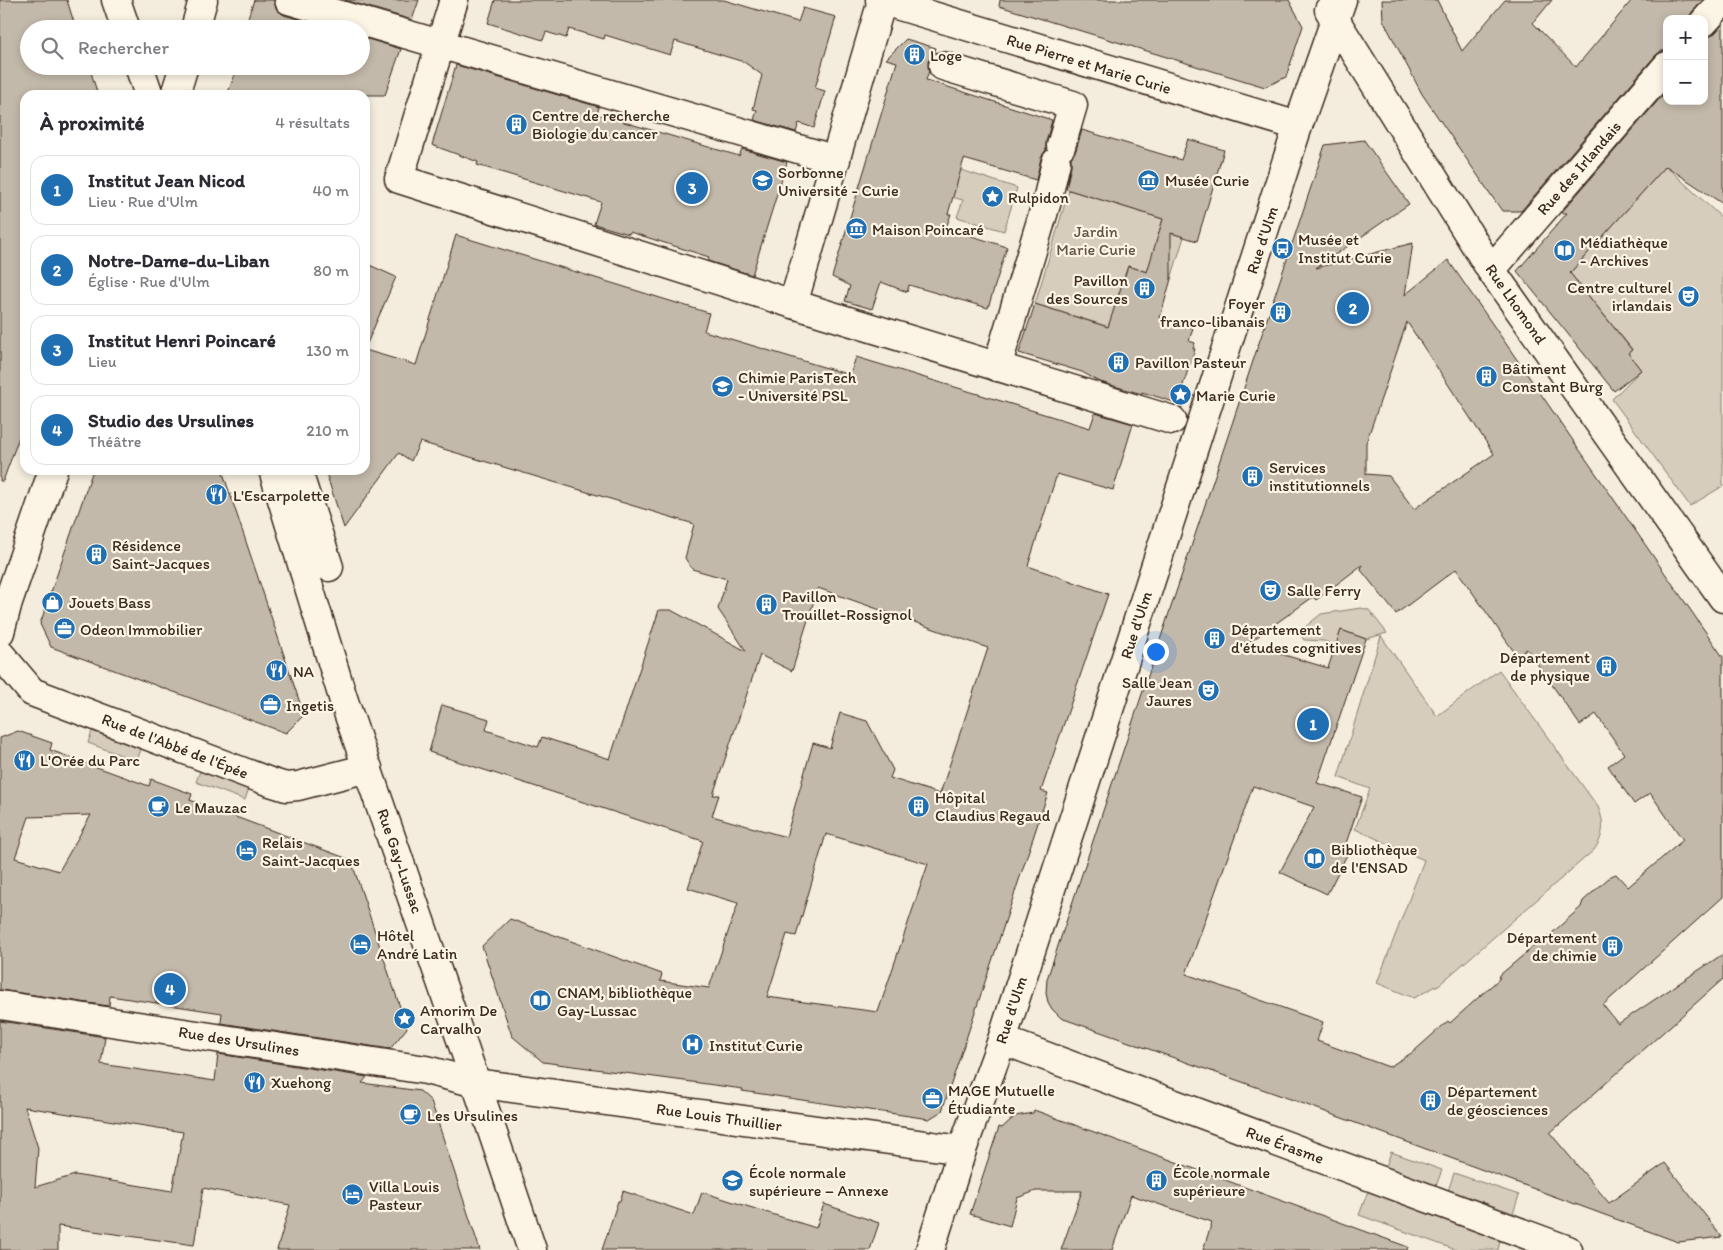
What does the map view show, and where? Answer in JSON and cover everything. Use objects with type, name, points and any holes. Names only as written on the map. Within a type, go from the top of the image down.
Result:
[{"type":"street","points":[[116,0],[123,20]]},
{"type":"street","points":[[197,20],[203,0]]},
{"type":"street","points":[[289,0],[358,20]]},
{"type":"street","points":[[454,0],[399,179],[792,304],[1172,420]]},
{"type":"street","points":[[792,304],[836,160],[881,0]]},
{"type":"street","name":"Rue Pierre et Marie Curie","points":[[881,0],[1298,126]]},
{"type":"street","points":[[1708,18],[1723,1]]},
{"type":"street","name":"Rue d'Ulm","points":[[930,1250],[962,1150],[1002,1040],[1298,126],[1334,7]]},
{"type":"street","name":"Rue Lhomond","points":[[1334,7],[1491,270],[1723,598]]},
{"type":"street","points":[[370,24],[836,160]]},
{"type":"street","points":[[943,66],[1073,105],[1047,201],[997,366]]},
{"type":"street","name":"Rue des Irlandais","points":[[1491,270],[1663,71]]},
{"type":"street","points":[[142,75],[148,90]]},
{"type":"street","points":[[177,90],[181,75]]},
{"type":"street","points":[[0,632],[8,602],[51,475]]},
{"type":"street","name":"Rue Gay-Lussac","points":[[275,475],[344,701],[532,1250]]},
{"type":"street","points":[[299,475],[330,567]]},
{"type":"street","name":"Rue de l'Abbé de l'Épée","points":[[0,654],[32,692],[286,787],[298,786],[368,768]]},
{"type":"street","name":"Rue des Ursulines","points":[[0,1005],[426,1070],[476,1083]]},
{"type":"street","name":"Rue Érasme","points":[[1002,1040],[1551,1247]]},
{"type":"street","name":"Rue Louis Thuillier","points":[[476,1083],[962,1150]]},
{"type":"green space","points":[[1666,166],[1723,219],[1723,486],[1690,506],[1612,399],[1641,370],[1628,353],[1632,349],[1570,273]]},
{"type":"green space","points":[[952,167],[1017,188],[1004,231],[957,217],[963,200],[943,195]]},
{"type":"green space","name":"Jardin Marie Curie","points":[[1069,190],[1163,219],[1160,229],[1184,237],[1171,279],[1128,266],[1109,327],[1035,304]]},
{"type":"green space","points":[[1361,608],[1369,610],[1387,633],[1366,639],[1341,630],[1336,645],[1323,641],[1304,640],[1299,632],[1321,614]]},
{"type":"green space","points":[[1381,636],[1437,716],[1499,670],[1598,807],[1602,818],[1602,834],[1594,850],[1440,984],[1414,998],[1377,983],[1424,860],[1355,829],[1370,789],[1338,777]]},
{"type":"green space","points":[[92,731],[141,749],[137,761],[88,743]]},
{"type":"green space","points":[[200,771],[249,788],[245,800],[196,782]]},
{"type":"green space","points":[[1391,1152],[1442,1170],[1436,1186],[1385,1169]]},
{"type":"green space","points":[[1454,1173],[1519,1195],[1513,1214],[1448,1191]]},
{"type":"green space","points":[[1368,1191],[1495,1238],[1500,1241],[1498,1250],[1456,1250],[1359,1215]]},
{"type":"building","points":[[0,0],[67,0],[73,20],[20,20],[20,75],[92,75],[96,90],[20,90],[20,435],[3,481],[0,481]]},
{"type":"building","points":[[254,0],[274,0],[277,10],[284,15],[301,20],[247,20]]},
{"type":"building","points":[[345,0],[419,0],[412,20]]},
{"type":"building","points":[[495,0],[724,0],[798,22],[803,8],[836,17],[815,88],[825,91],[814,128],[799,123],[796,132],[754,120],[757,110],[753,109],[762,75],[744,62],[675,41],[670,55],[605,35],[604,39],[569,29],[566,38],[546,32],[543,40],[488,23]]},
{"type":"building","points":[[1000,0],[1289,0],[1303,26],[1286,77],[1265,87],[999,6]]},
{"type":"building","points":[[1382,0],[1437,0],[1462,51],[1505,0],[1552,0],[1533,23],[1576,67],[1632,0],[1703,0],[1691,15],[1663,15],[1663,51],[1655,56],[1521,211],[1502,211],[1422,94],[1383,20]]},
{"type":"building","points":[[1723,24],[1723,204],[1666,166],[1570,273],[1632,350],[1628,353],[1641,370],[1614,391],[1517,271],[1567,213],[1561,213],[1663,95],[1663,105],[1708,105],[1708,37],[1715,33]]},
{"type":"building","points":[[906,39],[936,48],[928,61],[929,71],[926,80],[1052,120],[1046,142],[1046,150],[1041,158],[1036,180],[964,159],[948,214],[951,214],[946,228],[1007,247],[988,308],[909,285],[907,292],[881,282],[872,309],[845,301],[850,286],[832,277],[897,62],[886,59]]},
{"type":"building","points":[[370,40],[401,49],[385,95],[370,95],[370,90],[229,90],[235,75],[370,75]]},
{"type":"building","points":[[456,65],[599,107],[597,114],[739,156],[742,149],[787,162],[752,275],[708,261],[709,257],[630,232],[629,234],[594,224],[601,202],[477,165],[478,162],[432,145]]},
{"type":"building","points":[[1082,130],[1181,160],[1188,139],[1224,150],[1197,241],[1171,233],[1171,279],[1160,318],[1193,328],[1189,341],[1195,343],[1193,349],[1195,349],[1177,403],[1100,382],[1082,372],[1019,353],[1035,304],[1108,327],[1128,266],[1147,272],[1163,219],[1066,189],[1071,158],[1076,150]]},
{"type":"building","points":[[1364,140],[1409,204],[1316,268],[1413,243],[1405,295],[1448,260],[1723,657],[1723,897],[1603,1005],[1618,1024],[1723,954],[1723,979],[1550,1133],[1609,1203],[1665,1163],[1722,1237],[1678,1242],[1296,1101],[1061,1018],[1048,1002],[1046,993],[1047,979],[1325,145]],"holes":[[[1407,322],[1494,454],[1414,509],[1389,476],[1366,474],[1366,443]],[[1362,565],[1361,570],[1396,614],[1456,569],[1517,656],[1527,649],[1580,725],[1596,714],[1624,754],[1608,766],[1634,804],[1650,793],[1683,840],[1628,887],[1616,874],[1611,876],[1583,901],[1581,907],[1541,943],[1540,941],[1500,975],[1499,979],[1450,1023],[1448,1021],[1413,1052],[1389,1067],[1317,1041],[1323,1022],[1186,974],[1253,786],[1314,807],[1280,872],[1327,894],[1350,849],[1345,846],[1362,797],[1317,783],[1366,639],[1341,630],[1328,668],[1247,644],[1313,597],[1316,600]]]},
{"type":"building","points":[[456,235],[709,313],[704,331],[850,375],[856,357],[1090,428],[1095,413],[1133,424],[1113,490],[1057,474],[1028,566],[1108,594],[1041,791],[1048,793],[942,1111],[929,1119],[742,1091],[743,1089],[543,1062],[512,1036],[482,946],[510,919],[662,974],[660,981],[709,988],[738,903],[688,888],[703,841],[429,752],[442,705],[489,719],[486,730],[538,747],[542,737],[610,759],[659,610],[671,610],[746,651],[718,609],[727,579],[692,569],[685,558],[694,524],[420,442],[411,461],[399,453],[344,528],[327,475],[370,475],[370,351],[416,365]],"holes":[[[818,588],[988,648],[940,794],[890,778],[893,770],[867,721],[840,713],[830,748],[813,743],[786,837],[712,816],[719,795],[713,795],[760,655],[792,671]],[[826,834],[928,864],[878,1012],[767,997],[787,934],[796,936]]]},
{"type":"building","points":[[370,265],[396,277],[370,337]]},
{"type":"building","points":[[91,475],[224,475],[304,715],[286,733],[51,647],[40,624]]},
{"type":"building","points":[[18,731],[52,743],[50,750],[149,786],[151,779],[192,794],[190,800],[351,860],[407,1028],[390,1049],[221,1023],[222,1013],[110,996],[109,1006],[0,990],[0,738]],"holes":[[[91,815],[59,871],[15,858],[29,817]]]},
{"type":"building","points":[[0,1021],[105,1037],[101,1064],[215,1081],[218,1054],[367,1077],[362,1083],[420,1091],[431,1101],[480,1250],[277,1250],[290,1205],[203,1188],[194,1245],[58,1226],[58,1250],[0,1250]],"holes":[[[25,1107],[183,1132],[172,1191],[75,1175],[35,1187],[38,1148]]]},
{"type":"building","name":"École normale supérieure","points":[[1034,1110],[1408,1247],[1407,1250],[1203,1250],[1212,1222],[1131,1195],[1112,1250],[1061,1250],[1082,1191],[1036,1191],[1017,1198],[1010,1226],[970,1214],[999,1127],[1002,1128],[1015,1116],[1033,1113]]},
{"type":"building","points":[[623,1191],[694,1215],[702,1192],[816,1228],[824,1204],[879,1223],[870,1250],[602,1250]]},
{"type":"place","name":"Loge","points":[[914,55]]},
{"type":"place","name":"Centre de recherche Biologie du cancer","points":[[516,124]]},
{"type":"place","name":"Musée Curie","points":[[1149,180]]},
{"type":"place","name":"Sorbonne Université - Curie","points":[[762,181]]},
{"type":"place","name":"Institut Henri Poincaré","points":[[692,188]]},
{"type":"place","name":"Rulpidon","points":[[992,197]]},
{"type":"place","name":"Maison Poincaré","points":[[856,229]]},
{"type":"place","name":"Musée et Institut Curie","points":[[1282,248]]},
{"type":"place","name":"Médiathèque - Archives","points":[[1564,251]]},
{"type":"place","name":"Pavillon des Sources","points":[[1144,289]]},
{"type":"place","name":"Centre culturel irlandais","points":[[1688,296]]},
{"type":"place","name":"Notre-Dame-du-Liban","points":[[1353,308]]},
{"type":"place","name":"Foyer franco-libanais","points":[[1281,312]]},
{"type":"place","name":"Pavillon Pasteur","points":[[1119,362]]},
{"type":"place","name":"Bâtiment Constant Burg","points":[[1486,377]]},
{"type":"place","name":"Chimie ParisTech - Université PSL","points":[[722,386]]},
{"type":"place","name":"Marie Curie","points":[[1180,395]]},
{"type":"place","name":"Services institutionnels","points":[[1253,476]]},
{"type":"place","name":"L'Escarpolette","points":[[217,495]]},
{"type":"place","name":"Résidence Saint-Jacques","points":[[96,554]]},
{"type":"place","name":"Salle Ferry","points":[[1271,590]]},
{"type":"place","name":"Jouets Bass","points":[[53,602]]},
{"type":"place","name":"Pavillon Trouillet-Rossignol","points":[[766,605]]},
{"type":"place","name":"Odeon Immobilier","points":[[64,629]]},
{"type":"place","name":"Département d'études cognitives","points":[[1215,638]]},
{"type":"place","name":"Département de physique","points":[[1606,666]]},
{"type":"place","name":"NA","points":[[277,671]]},
{"type":"place","name":"Salle Jean Jaures","points":[[1208,691]]},
{"type":"place","name":"Ingetis","points":[[270,705]]},
{"type":"place","name":"Institut Jean Nicod","points":[[1313,724]]},
{"type":"place","name":"L'Orée du Parc","points":[[24,760]]},
{"type":"place","name":"Hôpital Claudius Regaud","points":[[919,806]]},
{"type":"place","name":"Le Mauzac","points":[[159,807]]},
{"type":"place","name":"Relais Saint-Jacques","points":[[246,851]]},
{"type":"place","name":"Bibliothèque de l'ENSAD","points":[[1315,858]]},
{"type":"place","name":"Hôtel André Latin","points":[[361,944]]},
{"type":"place","name":"Département de chimie","points":[[1613,946]]},
{"type":"place","name":"Studio des Ursulines","points":[[170,989]]},
{"type":"place","name":"CNAM, bibliothèque Gay-Lussac","points":[[541,1001]]},
{"type":"place","name":"Amorim De Carvalho","points":[[404,1019]]},
{"type":"place","name":"Institut Curie","points":[[693,1045]]},
{"type":"place","name":"Xuehong","points":[[255,1082]]},
{"type":"place","name":"MAGE Mutuelle Étudiante","points":[[932,1099]]},
{"type":"place","name":"Département de géosciences","points":[[1431,1100]]},
{"type":"place","name":"Les Ursulines","points":[[411,1115]]},
{"type":"place","name":"École normale supérieure – Annexe","points":[[733,1181]]},
{"type":"place","name":"École normale supérieure","points":[[1157,1181]]},
{"type":"place","name":"Villa Louis Pasteur","points":[[353,1195]]}]
